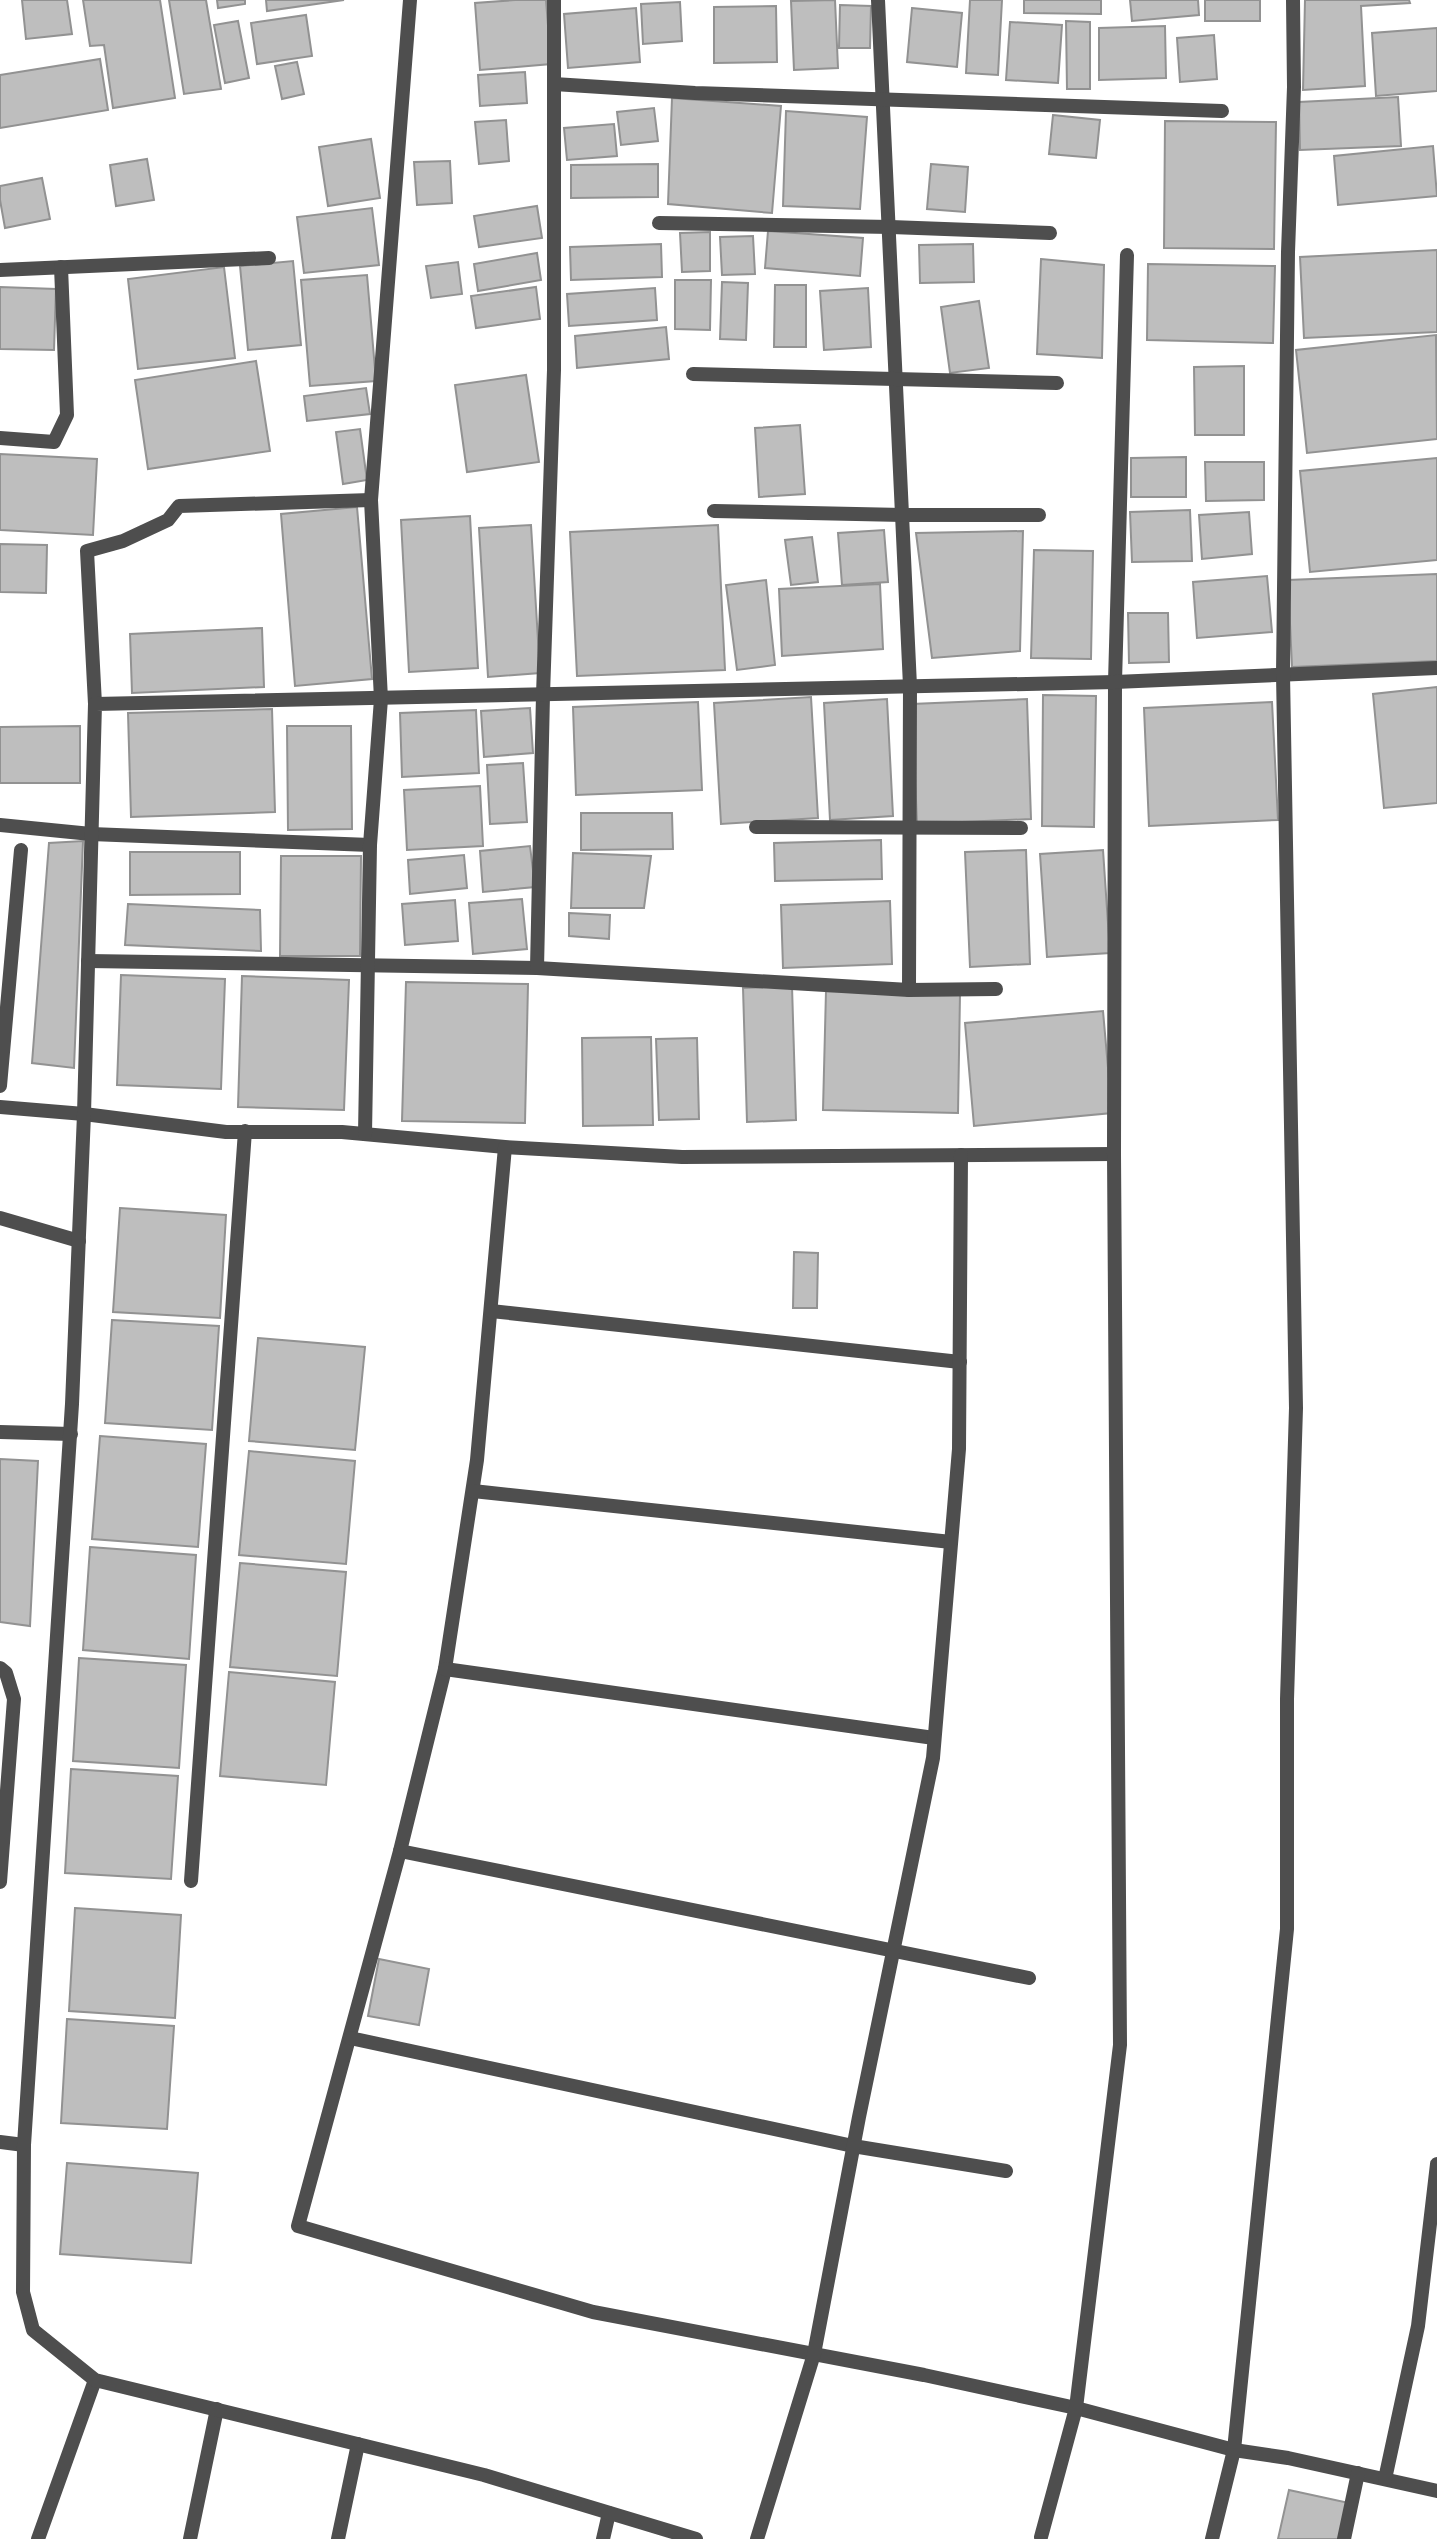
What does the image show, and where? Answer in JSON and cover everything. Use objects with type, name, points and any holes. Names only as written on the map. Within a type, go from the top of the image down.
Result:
[{"type":"street","points":[[365,1134],[370,845],[381,699],[371,499],[410,0]]},
{"type":"street","points":[[537,968],[554,370],[554,0]]},
{"type":"street","points":[[878,0],[891,227],[910,686],[909,990]]},
{"type":"street","points":[[1212,2539],[1234,2450],[1287,1929],[1287,1699],[1296,1408],[1283,674],[1288,252],[1294,87],[1293,0]]},
{"type":"street","points":[[554,84],[695,93],[1222,111]]},
{"type":"street","points":[[659,223],[1050,233]]},
{"type":"street","points":[[1041,2537],[1076,2408],[1120,2046],[1114,1154],[1115,682],[1127,255]]},
{"type":"street","points":[[0,270],[269,258]]},
{"type":"street","points":[[0,438],[54,442],[67,415],[61,267]]},
{"type":"street","points":[[693,374],[1057,383]]},
{"type":"street","points":[[371,499],[179,506],[168,520],[122,541],[87,551],[95,705],[84,1114],[71,1434],[24,2145],[23,2292],[33,2330],[95,2380],[484,2475],[696,2539]]},
{"type":"street","points":[[714,511],[1040,515]]},
{"type":"street","points":[[95,705],[1115,682],[1437,668]]},
{"type":"street","points":[[0,825],[91,834],[370,845]]},
{"type":"street","points":[[756,827],[1021,828]]},
{"type":"street","points":[[0,1086],[21,850]]},
{"type":"street","points":[[88,961],[537,968],[909,990],[996,989]]},
{"type":"street","points":[[0,1107],[84,1114],[226,1132],[365,1134],[505,1147],[682,1157],[1114,1154]]},
{"type":"street","points":[[191,1881],[245,1131]]},
{"type":"street","points":[[505,1147],[473,1491],[445,1669],[400,1851],[298,2226],[593,2312],[1076,2408],[1234,2450],[1288,2458],[1437,2491]]},
{"type":"street","points":[[757,2539],[814,2354],[853,2146],[933,1758],[959,1449],[961,1155]]},
{"type":"street","points":[[0,1218],[79,1241]]},
{"type":"street","points":[[491,1311],[960,1362]]},
{"type":"street","points":[[0,1432],[71,1434]]},
{"type":"street","points":[[473,1491],[951,1542]]},
{"type":"street","points":[[0,1668],[6,1673],[14,1699],[0,1882]]},
{"type":"street","points":[[445,1669],[934,1738]]},
{"type":"street","points":[[400,1851],[1030,1978]]},
{"type":"street","points":[[349,2038],[853,2146],[1006,2171]]},
{"type":"street","points":[[0,2142],[24,2145]]},
{"type":"street","points":[[1385,2479],[1418,2326],[1437,2164]]},
{"type":"street","points":[[38,2539],[95,2380]]},
{"type":"street","points":[[190,2539],[217,2409]]},
{"type":"street","points":[[338,2539],[358,2444]]},
{"type":"street","points":[[1344,2539],[1358,2473]]},
{"type":"street","points":[[604,2539],[609,2513]]},
{"type":"building","points":[[22,0],[67,0],[72,34],[26,39]]},
{"type":"building","points":[[83,0],[160,0],[175,98],[113,108],[104,45],[90,46]]},
{"type":"building","points":[[169,0],[206,0],[221,89],[184,94]]},
{"type":"building","points":[[217,0],[245,0],[245,4],[218,8]]},
{"type":"building","points":[[266,0],[344,0],[267,11]]},
{"type":"building","points":[[546,0],[551,64],[480,70],[475,3]]},
{"type":"building","points":[[835,0],[838,68],[794,70],[791,1]]},
{"type":"building","points":[[970,0],[1002,0],[998,75],[966,73]]},
{"type":"building","points":[[1024,0],[1101,0],[1101,14],[1024,13]]},
{"type":"building","points":[[1130,0],[1198,0],[1199,15],[1132,21]]},
{"type":"building","points":[[1205,0],[1260,0],[1260,21],[1205,21]]},
{"type":"building","points":[[1305,0],[1409,0],[1410,3],[1361,6],[1365,86],[1303,90]]},
{"type":"building","points":[[680,2],[682,41],[643,44],[641,4]]},
{"type":"building","points":[[840,5],[871,6],[870,48],[839,48]]},
{"type":"building","points":[[776,6],[777,62],[714,63],[714,7]]},
{"type":"building","points":[[636,8],[640,62],[568,68],[564,14]]},
{"type":"building","points":[[912,8],[962,13],[957,67],[907,62]]},
{"type":"building","points":[[306,15],[312,56],[257,64],[251,23]]},
{"type":"building","points":[[238,21],[249,78],[225,83],[214,25]]},
{"type":"building","points":[[1066,21],[1090,22],[1090,89],[1067,89]]},
{"type":"building","points":[[1010,22],[1062,25],[1058,83],[1006,80]]},
{"type":"building","points":[[1165,26],[1166,78],[1099,80],[1099,28]]},
{"type":"building","points":[[1437,28],[1437,91],[1376,96],[1372,33]]},
{"type":"building","points":[[1214,35],[1217,79],[1180,82],[1177,38]]},
{"type":"building","points":[[100,59],[108,110],[0,128],[0,75]]},
{"type":"building","points":[[297,62],[304,94],[282,99],[275,66]]},
{"type":"building","points":[[525,72],[527,103],[480,106],[478,75]]},
{"type":"building","points":[[1398,97],[1401,146],[1300,150],[1299,102]]},
{"type":"building","points":[[672,98],[781,106],[772,213],[668,204]]},
{"type":"building","points":[[654,108],[658,141],[621,145],[617,112]]},
{"type":"building","points":[[786,111],[867,117],[860,209],[783,206]]},
{"type":"building","points":[[1053,115],[1100,120],[1096,158],[1049,154]]},
{"type":"building","points":[[506,120],[509,161],[479,164],[475,122]]},
{"type":"building","points":[[1165,121],[1276,122],[1274,249],[1164,248]]},
{"type":"building","points":[[614,124],[617,156],[567,160],[564,128]]},
{"type":"building","points":[[371,139],[380,198],[328,206],[319,147]]},
{"type":"building","points":[[1433,146],[1437,196],[1338,205],[1334,156]]},
{"type":"building","points":[[147,159],[154,200],[116,206],[110,165]]},
{"type":"building","points":[[450,161],[452,203],[417,205],[414,162]]},
{"type":"building","points":[[658,164],[658,197],[571,198],[571,165]]},
{"type":"building","points":[[931,164],[968,167],[965,212],[927,209]]},
{"type":"building","points":[[42,178],[50,219],[5,228],[0,186]]},
{"type":"building","points":[[537,206],[542,238],[479,247],[474,216]]},
{"type":"building","points":[[372,208],[379,265],[304,273],[297,217]]},
{"type":"building","points":[[768,231],[863,238],[860,276],[765,268]]},
{"type":"building","points":[[710,232],[710,271],[682,272],[680,233]]},
{"type":"building","points":[[753,236],[755,274],[722,275],[720,237]]},
{"type":"building","points":[[661,244],[662,277],[571,280],[570,247]]},
{"type":"building","points":[[973,244],[974,282],[920,283],[919,245]]},
{"type":"building","points":[[1437,250],[1437,332],[1304,338],[1300,257]]},
{"type":"building","points":[[537,253],[541,280],[478,291],[474,264]]},
{"type":"building","points":[[1041,259],[1104,265],[1102,358],[1037,354]]},
{"type":"building","points":[[293,261],[301,345],[248,350],[240,266]]},
{"type":"building","points":[[458,262],[462,294],[431,298],[426,266]]},
{"type":"building","points":[[1148,264],[1275,266],[1273,343],[1147,340]]},
{"type":"building","points":[[224,267],[235,358],[138,369],[128,279]]},
{"type":"building","points":[[367,275],[376,381],[310,386],[301,280]]},
{"type":"building","points":[[675,280],[711,280],[710,330],[675,329]]},
{"type":"building","points":[[722,282],[748,283],[746,340],[720,339]]},
{"type":"building","points":[[775,285],[806,285],[806,347],[774,347]]},
{"type":"building","points":[[0,287],[56,289],[54,350],[0,349]]},
{"type":"building","points":[[536,287],[540,319],[476,328],[471,296]]},
{"type":"building","points":[[655,288],[657,320],[569,326],[567,294]]},
{"type":"building","points":[[868,288],[871,347],[824,350],[820,291]]},
{"type":"building","points":[[979,301],[989,368],[950,373],[941,307]]},
{"type":"building","points":[[666,327],[669,359],[577,368],[575,336]]},
{"type":"building","points":[[1436,335],[1437,439],[1307,453],[1296,350]]},
{"type":"building","points":[[256,361],[270,451],[148,469],[135,380]]},
{"type":"building","points":[[1244,366],[1244,435],[1195,435],[1194,367]]},
{"type":"building","points":[[526,375],[539,462],[467,472],[455,385]]},
{"type":"building","points":[[366,388],[370,414],[307,421],[304,396]]},
{"type":"building","points":[[800,425],[805,494],[759,497],[755,428]]},
{"type":"building","points":[[360,429],[367,480],[343,484],[336,432]]},
{"type":"building","points":[[0,454],[97,459],[93,535],[0,530]]},
{"type":"building","points":[[1186,457],[1186,497],[1131,497],[1131,458]]},
{"type":"building","points":[[1437,458],[1437,560],[1310,572],[1300,471]]},
{"type":"building","points":[[1205,462],[1264,462],[1264,500],[1206,501]]},
{"type":"building","points":[[357,507],[372,679],[295,686],[281,514]]},
{"type":"building","points":[[1190,510],[1192,561],[1132,562],[1130,512]]},
{"type":"building","points":[[1249,512],[1252,554],[1202,559],[1199,515]]},
{"type":"building","points":[[470,516],[478,668],[409,672],[401,520]]},
{"type":"building","points":[[531,525],[540,673],[488,677],[479,528]]},
{"type":"building","points":[[718,525],[725,670],[577,676],[570,532]]},
{"type":"building","points":[[884,530],[888,582],[842,585],[838,533]]},
{"type":"building","points":[[1023,531],[1020,651],[932,658],[916,533]]},
{"type":"building","points":[[812,537],[818,582],[791,585],[785,540]]},
{"type":"building","points":[[0,544],[47,545],[46,593],[0,592]]},
{"type":"building","points":[[1034,550],[1093,551],[1091,659],[1031,658]]},
{"type":"building","points":[[1437,574],[1437,661],[1292,667],[1288,580]]},
{"type":"building","points":[[1267,576],[1272,632],[1197,638],[1193,582]]},
{"type":"building","points":[[766,580],[775,665],[737,670],[726,585]]},
{"type":"building","points":[[880,584],[883,649],[782,656],[779,589]]},
{"type":"building","points":[[1128,613],[1168,613],[1169,662],[1129,663]]},
{"type":"building","points":[[262,628],[264,687],[132,693],[130,634]]},
{"type":"building","points":[[1437,687],[1437,803],[1384,808],[1373,694]]},
{"type":"building","points":[[1043,695],[1096,696],[1094,827],[1042,826]]},
{"type":"building","points":[[811,697],[818,818],[721,824],[714,703]]},
{"type":"building","points":[[887,699],[893,816],[830,820],[824,703]]},
{"type":"building","points":[[1027,699],[1031,819],[917,824],[912,704]]},
{"type":"building","points":[[698,702],[702,790],[576,795],[573,707]]},
{"type":"building","points":[[1272,702],[1278,820],[1149,826],[1144,708]]},
{"type":"building","points":[[530,708],[533,753],[484,757],[481,711]]},
{"type":"building","points":[[272,709],[275,812],[131,817],[128,713]]},
{"type":"building","points":[[476,710],[479,773],[402,777],[400,713]]},
{"type":"building","points":[[80,726],[80,783],[0,783],[0,727]]},
{"type":"building","points":[[287,726],[351,726],[352,829],[288,830]]},
{"type":"building","points":[[523,763],[527,822],[490,824],[487,765]]},
{"type":"building","points":[[480,786],[483,846],[407,850],[404,790]]},
{"type":"building","points":[[581,813],[672,813],[673,849],[581,850]]},
{"type":"building","points":[[881,840],[882,879],[775,881],[774,843]]},
{"type":"building","points":[[83,841],[74,1068],[32,1063],[49,843]]},
{"type":"building","points":[[530,846],[535,887],[483,892],[480,851]]},
{"type":"building","points":[[1026,850],[1030,964],[970,967],[965,852]]},
{"type":"building","points":[[1103,850],[1110,953],[1047,957],[1040,854]]},
{"type":"building","points":[[130,852],[240,852],[240,894],[130,895]]},
{"type":"building","points":[[573,853],[651,856],[644,908],[571,908]]},
{"type":"building","points":[[464,855],[467,888],[410,894],[408,860]]},
{"type":"building","points":[[281,856],[361,856],[360,956],[280,956]]},
{"type":"building","points":[[522,899],[527,949],[473,954],[469,903]]},
{"type":"building","points":[[455,900],[458,941],[405,945],[402,904]]},
{"type":"building","points":[[890,901],[892,964],[783,968],[781,905]]},
{"type":"building","points":[[128,904],[260,910],[261,951],[125,945]]},
{"type":"building","points":[[569,913],[610,915],[609,939],[569,936]]},
{"type":"building","points":[[121,975],[225,979],[221,1089],[117,1085]]},
{"type":"building","points":[[242,976],[349,980],[344,1110],[238,1107]]},
{"type":"building","points":[[406,982],[528,984],[525,1123],[402,1121]]},
{"type":"building","points":[[792,986],[796,1120],[747,1122],[743,988]]},
{"type":"building","points":[[826,991],[960,994],[958,1113],[823,1110]]},
{"type":"building","points":[[1103,1011],[1112,1113],[974,1126],[965,1023]]},
{"type":"building","points":[[651,1037],[653,1125],[583,1126],[582,1038]]},
{"type":"building","points":[[697,1038],[699,1119],[659,1120],[656,1039]]},
{"type":"building","points":[[120,1208],[226,1215],[220,1318],[113,1312]]},
{"type":"building","points":[[794,1252],[818,1253],[817,1308],[793,1308]]},
{"type":"building","points":[[112,1320],[219,1326],[212,1430],[105,1423]]},
{"type":"building","points":[[258,1338],[365,1347],[355,1450],[249,1441]]},
{"type":"building","points":[[100,1436],[206,1444],[198,1547],[92,1539]]},
{"type":"building","points":[[249,1451],[355,1461],[346,1564],[239,1555]]},
{"type":"building","points":[[0,1459],[38,1461],[30,1626],[0,1622]]},
{"type":"building","points":[[90,1547],[196,1555],[189,1659],[83,1650]]},
{"type":"building","points":[[240,1563],[346,1572],[337,1676],[230,1667]]},
{"type":"building","points":[[79,1658],[186,1665],[179,1768],[73,1761]]},
{"type":"building","points":[[229,1672],[335,1682],[326,1785],[220,1776]]},
{"type":"building","points":[[71,1769],[178,1776],[171,1879],[65,1873]]},
{"type":"building","points":[[75,1908],[181,1915],[175,2018],[69,2011]]},
{"type":"building","points":[[379,1959],[429,1969],[419,2025],[368,2016]]},
{"type":"building","points":[[67,2019],[174,2026],[167,2129],[61,2123]]},
{"type":"building","points":[[67,2163],[198,2173],[191,2263],[60,2254]]},
{"type":"building","points":[[1289,2490],[1349,2503],[1341,2539],[1278,2539]]}]
